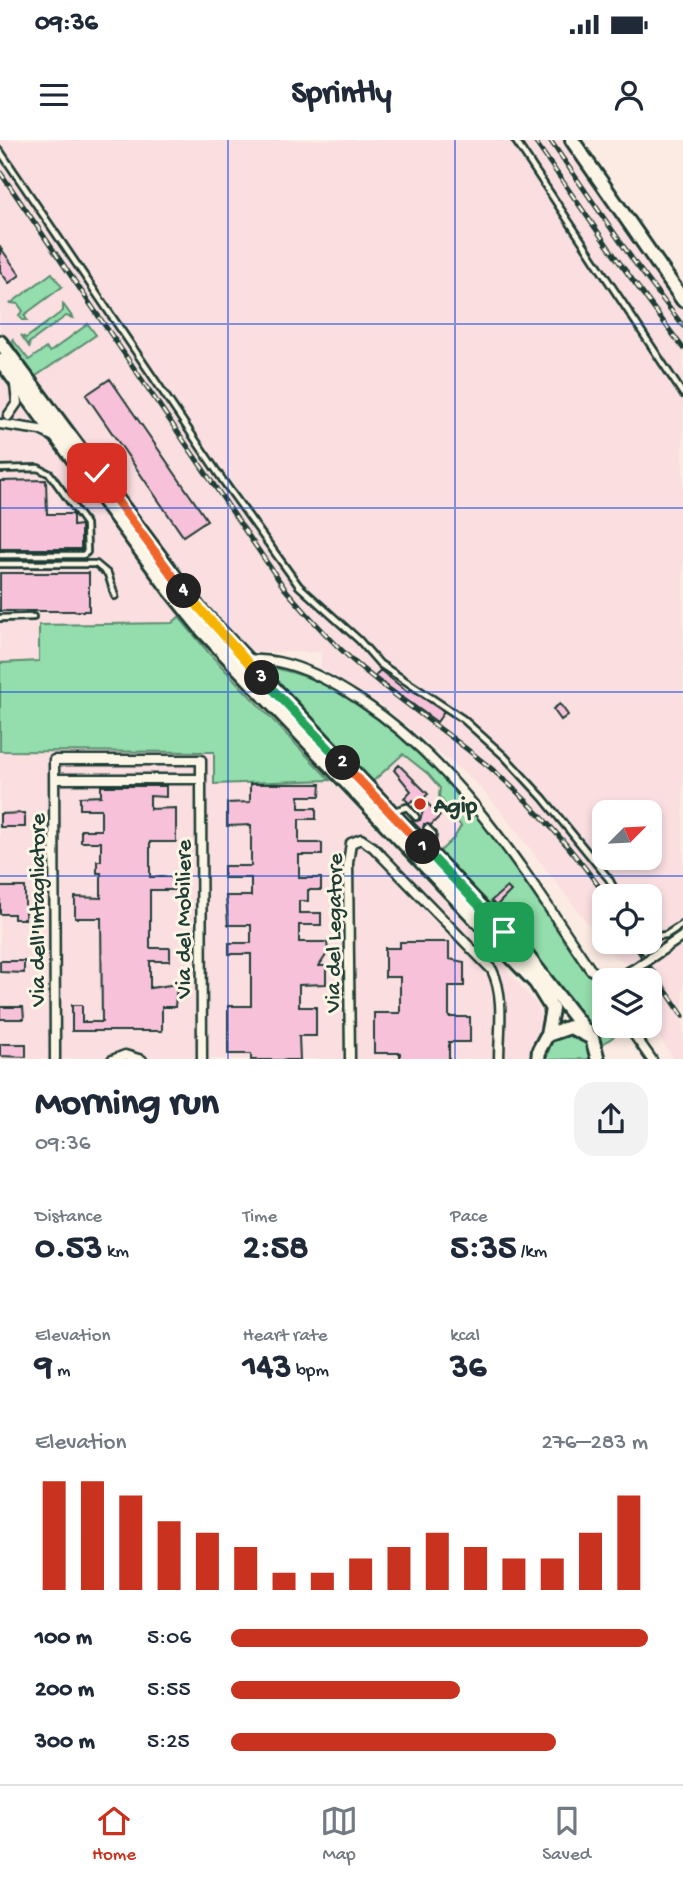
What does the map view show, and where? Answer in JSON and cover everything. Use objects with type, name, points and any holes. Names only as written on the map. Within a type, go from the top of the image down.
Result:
[{"type":"main road","points":[[572,140],[683,300]]},
{"type":"main road","points":[[0,342],[59,440],[203,631],[536,984],[552,1009],[547,1035],[539,1050],[538,1059]]},
{"type":"main road","points":[[0,360],[178,584],[243,658],[524,953],[596,1045],[598,1059]]},
{"type":"main road","points":[[547,1035],[570,1027],[586,1032]]},
{"type":"street","points":[[3,420],[18,398],[10,373]]},
{"type":"street","points":[[3,420],[38,405]]},
{"type":"street","points":[[17,426],[29,421],[38,405]]},
{"type":"street","points":[[3,420],[17,426],[40,430],[59,440]]},
{"type":"street","points":[[243,658],[279,662],[326,680],[371,707],[424,751],[496,831],[592,971]]},
{"type":"street","name":"Via dell'Intagliatore","points":[[55,1059],[54,760],[201,760],[201,779]]},
{"type":"street","points":[[54,779],[201,779]]},
{"type":"street","name":"Via del Mobiliere","points":[[201,779],[202,1059]]},
{"type":"street","name":"Via del Legatore","points":[[350,1059],[349,848],[355,840],[361,839],[373,847],[492,970],[497,981],[499,999],[499,1059]]},
{"type":"street","points":[[636,968],[683,936]]},
{"type":"street","points":[[637,1038],[652,1059]]},
{"type":"street","points":[[112,1059],[125,1055],[142,1059]]},
{"type":"lane","points":[[515,140],[683,394]]},
{"type":"lane","points":[[0,151],[230,491],[299,586],[359,640],[380,664],[463,719],[505,756],[543,797],[611,884]]},
{"type":"lane","points":[[0,469],[38,468],[50,474],[86,524],[87,552],[83,555],[0,555]]},
{"type":"lane","points":[[0,564],[96,565],[108,574],[115,596]]},
{"type":"lane","points":[[0,618],[33,617]]},
{"type":"lane","points":[[390,812],[407,807],[416,817]]},
{"type":"lane","points":[[427,828],[433,834],[431,855]]},
{"type":"lane","points":[[662,935],[683,924]]},
{"type":"shaded area","points":[[0,140],[566,140],[683,307],[683,1059],[674,1059],[660,1038],[662,1038],[662,968],[633,968],[612,954],[662,954],[662,884],[592,884],[592,929],[497,806],[472,779],[379,703],[321,668],[321,652],[245,652],[160,551],[0,333]]},
{"type":"shaded area","points":[[0,372],[209,653],[454,910],[538,1006],[542,1023],[528,1059],[0,1059]]},
{"type":"shaded area","points":[[403,754],[428,774],[461,826],[454,838],[437,854],[370,784]]},
{"type":"green space","points":[[52,273],[62,287],[24,315],[27,320],[22,320],[19,315],[23,311],[18,304],[11,303]]},
{"type":"green space","points":[[63,304],[73,318],[66,316],[29,343],[30,348],[21,335],[26,338],[63,311]]},
{"type":"green space","points":[[88,324],[96,335],[33,378],[12,343],[13,340],[29,360],[46,348],[50,352]]},
{"type":"green space","points":[[179,617],[209,653],[330,780],[214,784],[214,752],[0,751],[0,663],[39,661],[39,625],[172,623]]},
{"type":"green space","points":[[257,665],[314,680],[367,708],[415,747],[459,792],[500,843],[592,977],[592,1031],[437,854],[454,838],[461,826],[439,796],[440,788],[428,774],[403,754],[370,784]]},
{"type":"green space","points":[[566,1033],[573,1034],[587,1041],[592,1059],[546,1059],[552,1040]]},
{"type":"green space","points":[[598,1038],[612,1038],[603,1044]]},
{"type":"building","points":[[0,247],[20,275],[9,283],[0,271]]},
{"type":"building","points":[[110,379],[207,520],[183,536],[86,395]]},
{"type":"building","points":[[46,480],[47,514],[73,514],[73,526],[81,525],[81,549],[0,549],[0,481]]},
{"type":"building","points":[[0,573],[89,573],[89,611],[0,611]]},
{"type":"building","points":[[380,670],[408,692],[410,689],[444,712],[437,722],[375,677]]},
{"type":"building","points":[[560,704],[568,715],[561,720],[553,709]]},
{"type":"building","points":[[399,765],[428,794],[423,799],[440,816],[431,825],[424,824],[423,832],[412,821],[420,820],[423,811],[413,800],[409,803],[404,798],[411,791],[394,770]]},
{"type":"building","points":[[250,784],[321,784],[320,796],[299,796],[299,808],[316,808],[316,819],[299,819],[299,843],[322,843],[322,855],[299,855],[299,878],[321,878],[321,890],[308,890],[308,901],[299,901],[299,913],[321,913],[321,925],[299,925],[299,942],[327,942],[328,952],[319,966],[326,966],[326,984],[299,985],[299,1007],[316,1007],[316,1036],[299,1036],[300,1059],[251,1059],[251,1054],[228,1054],[228,1006],[251,1006],[251,954],[229,954],[229,943],[251,943],[251,925],[228,925],[226,896],[251,896],[251,878],[224,878],[224,866],[251,866],[251,825],[227,826],[227,803],[250,802]]},
{"type":"building","points":[[101,786],[166,786],[166,797],[150,796],[150,809],[176,808],[176,842],[150,842],[150,877],[176,877],[176,890],[150,890],[150,948],[170,948],[170,961],[150,961],[150,988],[177,984],[175,1007],[162,1007],[162,1031],[72,1031],[72,1005],[82,1005],[82,1022],[102,1022],[101,918],[75,918],[75,897],[101,898],[101,873],[97,873],[97,861],[101,861],[101,842],[81,842],[81,830],[101,830],[101,809],[80,809],[80,797],[101,796]]},
{"type":"building","points":[[25,813],[25,827],[0,827],[0,814]]},
{"type":"building","points":[[0,887],[25,887],[25,919],[14,919],[14,914],[0,914]]},
{"type":"building","points":[[507,887],[511,891],[496,906],[491,901]]},
{"type":"building","points":[[400,942],[449,942],[449,959],[464,962],[464,986],[449,986],[449,1017],[470,1017],[470,1042],[449,1042],[449,1059],[400,1059],[400,1053],[374,1053],[374,1013],[400,1013],[400,977],[385,977],[385,948],[400,948]]},
{"type":"building","points":[[0,961],[24,961],[24,973],[0,972]]},
{"type":"building","points":[[0,1007],[23,1007],[24,1019],[0,1019]]},
{"type":"building","points":[[0,1044],[26,1044],[26,1057],[0,1056]]},
{"type":"railway","points":[[534,140],[683,348]]},
{"type":"railway","points":[[550,140],[635,263],[683,326]]},
{"type":"railway","points":[[0,172],[285,589],[363,669],[509,784],[553,830],[597,884]]},
{"type":"railway","points":[[641,954],[683,1016]]},
{"type":"place","name":"Agip","points":[[420,804]]},
{"type":"route","points":[[97,473],[178,584],[220,634],[504,932]]}]
